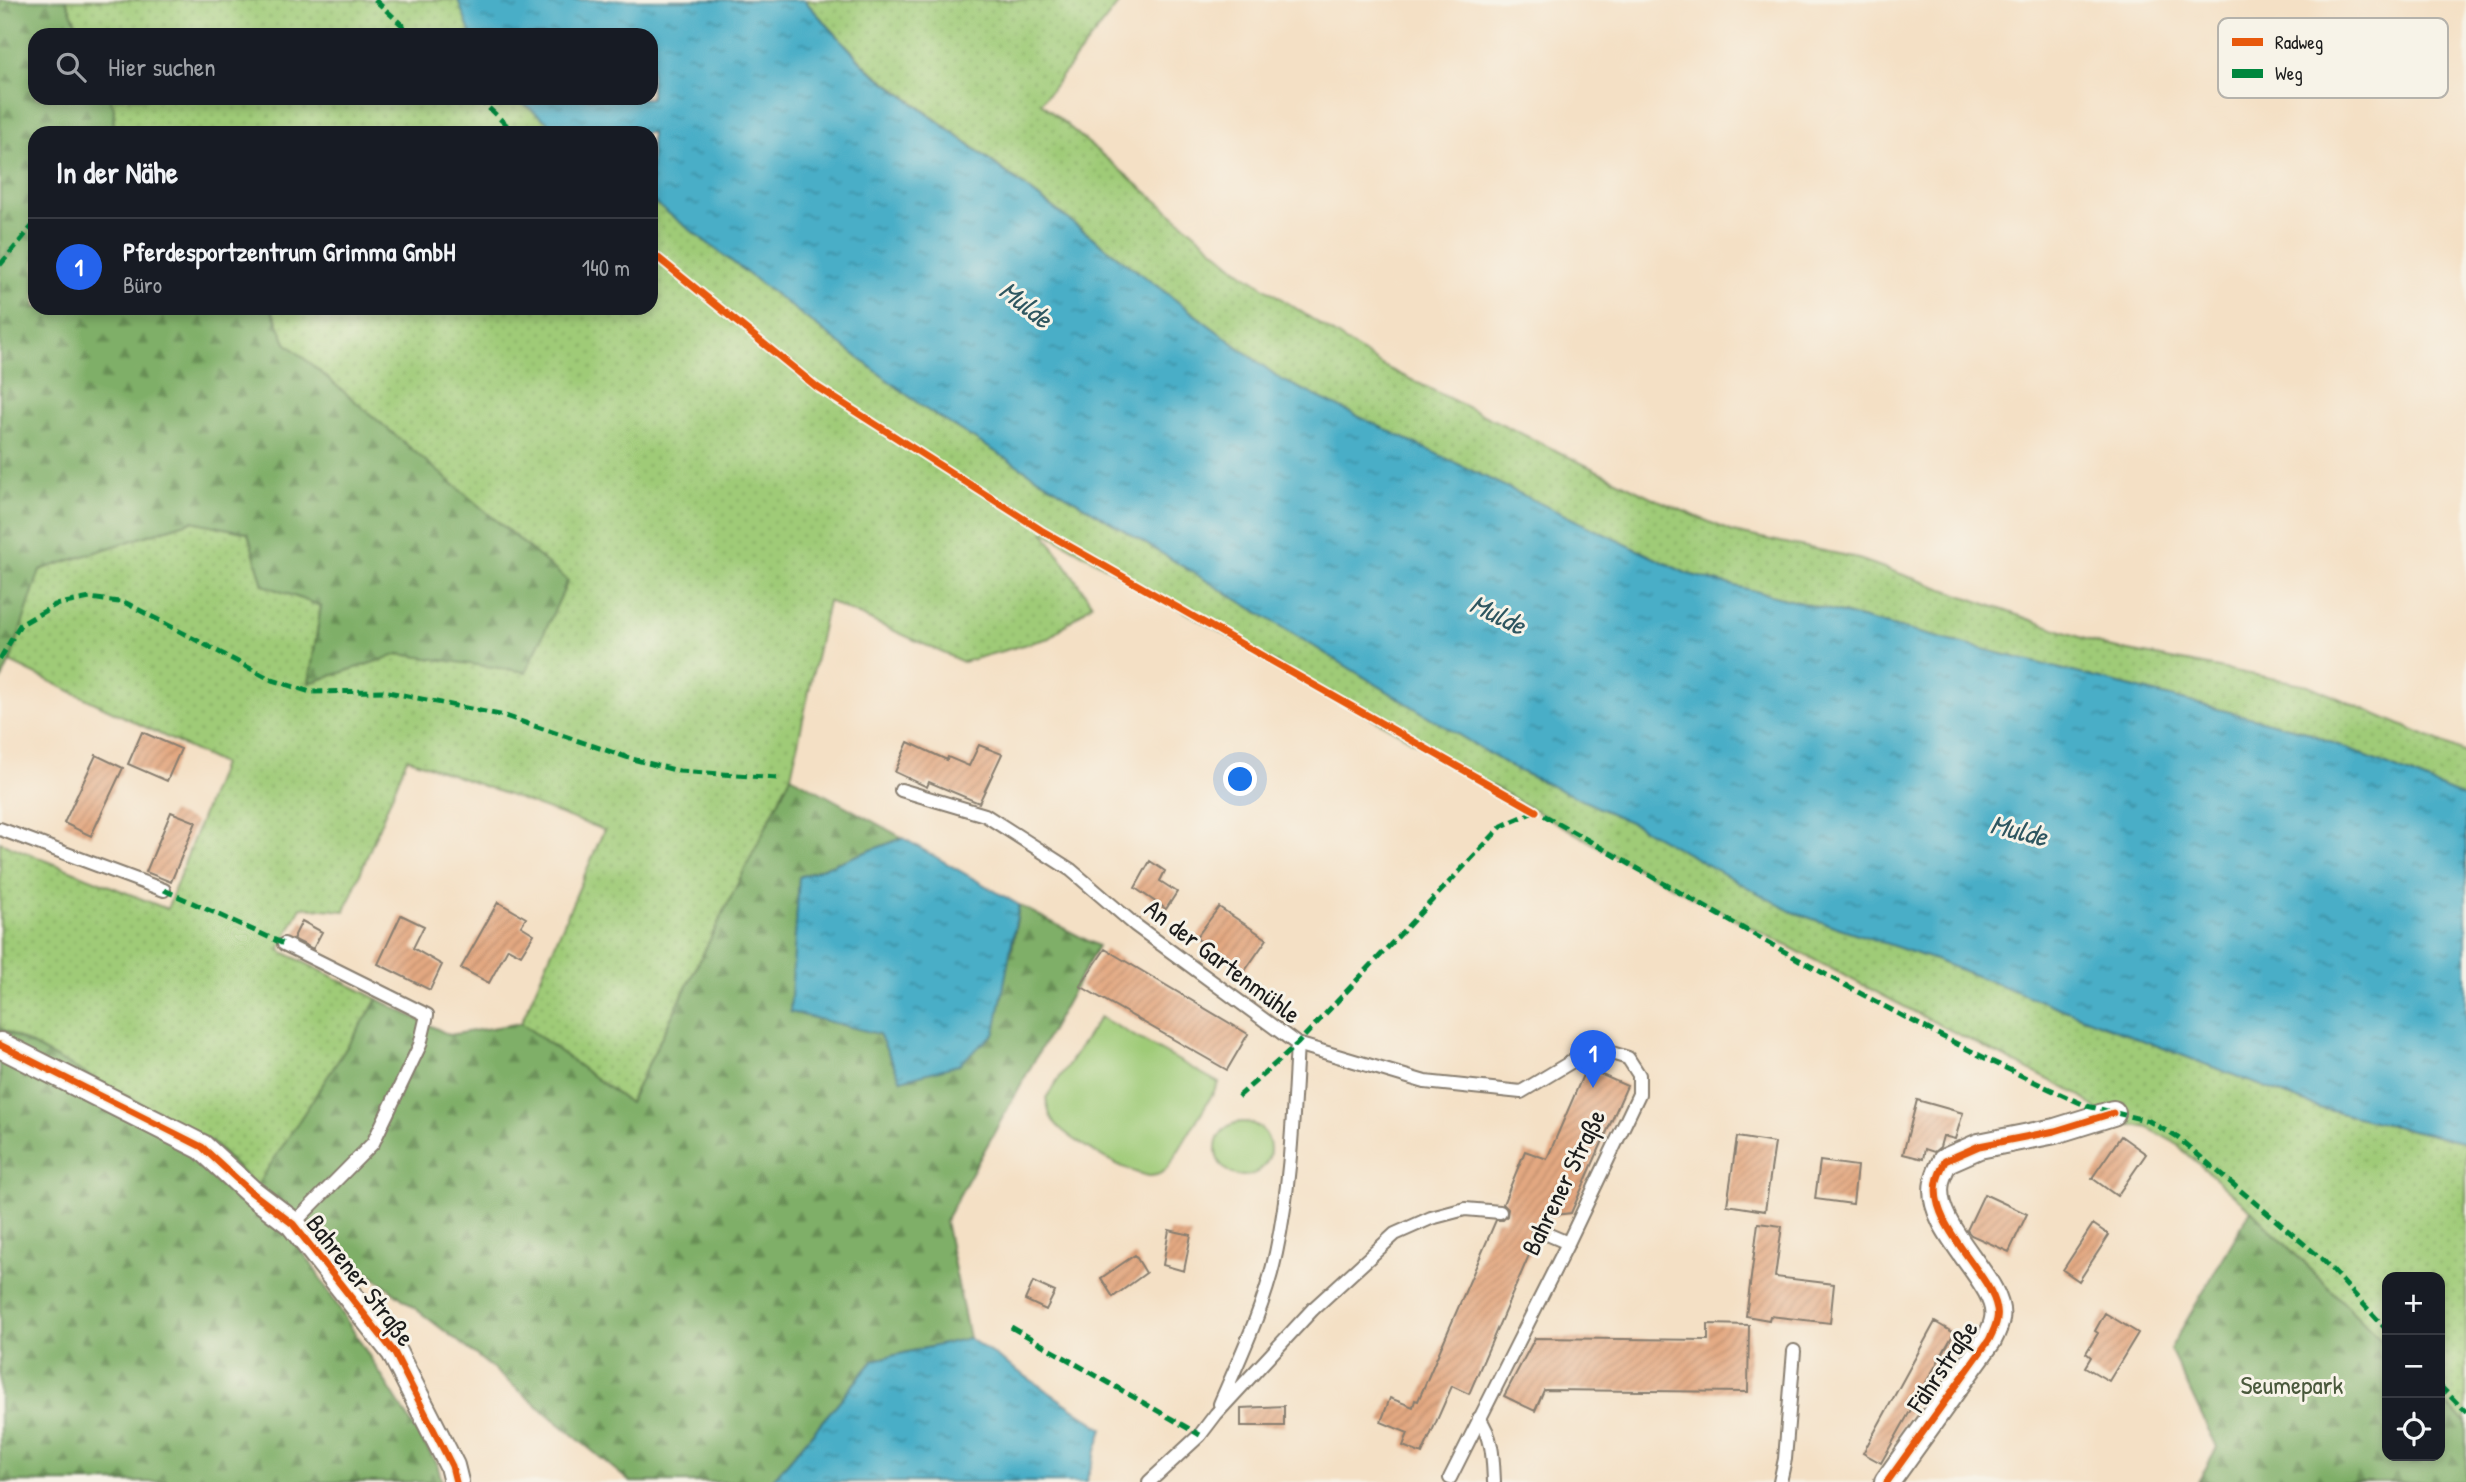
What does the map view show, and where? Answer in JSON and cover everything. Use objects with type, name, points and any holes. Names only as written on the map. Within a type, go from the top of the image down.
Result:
[{"type":"street","name":"Bahrener Straße","points":[[0,1045],[202,1147],[251,1192],[293,1224],[394,1352],[453,1466],[456,1482]]},
{"type":"street","name":"Fährstraße","points":[[1888,1482],[1989,1340],[1998,1318],[1990,1290],[1941,1216],[1936,1198],[1937,1182],[1945,1161],[1979,1146],[2055,1131],[2113,1113]]},
{"type":"lane","name":"An der Gartenmühle","points":[[901,790],[985,815],[1060,863],[1135,925],[1297,1044],[1288,1186],[1276,1255],[1254,1325],[1216,1414]]},
{"type":"lane","points":[[0,829],[164,890]]},
{"type":"lane","points":[[284,944],[427,1015],[420,1045],[373,1143],[293,1224]]},
{"type":"lane","name":"Bahrener Straße","points":[[1297,1044],[1424,1082],[1521,1092],[1576,1059],[1605,1051],[1628,1058],[1639,1075],[1639,1094],[1450,1478]]},
{"type":"lane","name":"Bahrener Straße","points":[[1149,1482],[1200,1435],[1216,1414],[1313,1309],[1395,1234],[1431,1217],[1465,1209],[1500,1212]]},
{"type":"lane","points":[[1540,1231],[1568,1243]]},
{"type":"lane","points":[[1780,1482],[1794,1352]]},
{"type":"lane","points":[[1479,1418],[1488,1430],[1494,1482]]},
{"type":"green space","points":[[0,0],[66,0],[78,28],[28,28],[28,105],[113,105],[113,126],[28,126],[28,315],[274,315],[286,343],[568,581],[526,672],[399,654],[309,683],[321,606],[263,585],[248,533],[192,521],[40,570],[10,662],[0,683]]},
{"type":"green space","points":[[66,0],[458,0],[468,28],[78,28]]},
{"type":"green space","points":[[804,0],[1121,0],[1041,103],[1241,272],[1383,366],[1653,498],[1733,532],[1853,557],[2108,647],[2308,685],[2466,753],[2466,798],[2304,731],[1688,574],[1282,380],[868,68]]},
{"type":"green space","points":[[113,105],[525,105],[553,126],[113,126]]},
{"type":"green space","points":[[658,205],[927,410],[1513,768],[1935,960],[2319,1108],[2466,1143],[2466,1422],[2445,1403],[2445,1272],[2382,1272],[2382,1341],[2251,1210],[2175,1143],[2148,1128],[2108,1120],[2081,1096],[1626,862],[1043,531],[1092,604],[1049,638],[963,662],[828,601],[791,776],[629,1103],[521,1023],[604,830],[407,758],[345,911],[301,907],[279,950],[378,999],[257,1187],[212,1142],[0,1028],[0,842],[167,909],[222,764],[10,662],[39,570],[192,521],[248,533],[263,585],[321,606],[309,683],[399,654],[526,671],[286,343],[274,315],[658,315]]},
{"type":"green space","points":[[791,776],[903,838],[799,877],[791,1012],[879,1034],[901,1079],[1012,950],[1019,905],[1098,946],[945,1221],[969,1338],[874,1360],[771,1482],[630,1482],[476,1355],[259,1189],[310,1262],[437,1464],[442,1482],[0,1482],[0,1028],[212,1142],[256,1187],[378,999],[449,1035],[521,1023],[629,1103]]},
{"type":"green space","points":[[1100,1017],[1219,1083],[1171,1163],[1156,1175],[1139,1173],[1096,1153],[1059,1127],[1050,1115],[1046,1098]]},
{"type":"green space","points":[[1248,1122],[1258,1126],[1266,1134],[1270,1149],[1266,1164],[1258,1172],[1238,1176],[1228,1172],[1220,1164],[1216,1144],[1220,1134],[1228,1126]]},
{"type":"green space","name":"Seumepark","points":[[2251,1210],[2382,1341],[2382,1461],[2445,1461],[2445,1403],[2466,1422],[2466,1482],[2198,1482],[2217,1448],[2170,1349]]},
{"type":"water","name":"Mulde","points":[[458,0],[804,0],[868,69],[1282,380],[1688,574],[2304,731],[2466,798],[2466,1143],[2319,1108],[1935,960],[1792,912],[1636,825],[1513,768],[927,410],[658,205],[658,126],[553,126],[525,105],[658,105],[658,28],[468,28]]},
{"type":"water","points":[[903,838],[1019,905],[995,1033],[958,1065],[901,1080],[879,1034],[790,1012],[799,877]]},
{"type":"water","points":[[969,1338],[1103,1429],[1086,1482],[771,1482],[874,1360]]},
{"type":"building","points":[[142,732],[181,749],[167,781],[128,764]]},
{"type":"building","points":[[908,742],[947,760],[948,757],[969,766],[979,745],[1002,754],[979,803],[929,782],[927,787],[895,772]]},
{"type":"building","points":[[96,755],[123,768],[91,836],[64,823]]},
{"type":"building","points":[[171,812],[196,822],[171,882],[146,872]]},
{"type":"building","points":[[1150,861],[1165,871],[1160,881],[1177,892],[1166,909],[1135,888]]},
{"type":"building","points":[[498,902],[526,918],[521,926],[534,934],[521,955],[508,948],[489,983],[461,968]]},
{"type":"building","points":[[1219,907],[1267,939],[1244,972],[1196,938]]},
{"type":"building","points":[[401,915],[424,926],[413,948],[442,965],[430,990],[378,964]]},
{"type":"building","points":[[302,921],[322,932],[313,949],[293,939]]},
{"type":"building","points":[[1105,949],[1248,1034],[1227,1070],[1080,986]]},
{"type":"building","points":[[1586,1068],[1627,1086],[1571,1213],[1547,1216],[1544,1223],[1538,1222],[1532,1227],[1531,1233],[1536,1239],[1469,1394],[1452,1386],[1422,1454],[1403,1446],[1408,1433],[1381,1422],[1390,1398],[1413,1407],[1415,1400],[1418,1401],[1496,1220],[1503,1220],[1507,1216],[1508,1209],[1503,1204],[1525,1151],[1547,1159]]},
{"type":"building","points":[[1917,1100],[1963,1113],[1955,1139],[1943,1136],[1940,1147],[1934,1152],[1925,1149],[1923,1159],[1903,1154]]},
{"type":"building","points":[[2121,1136],[2146,1154],[2117,1196],[2092,1178]]},
{"type":"building","points":[[1737,1137],[1775,1143],[1765,1211],[1727,1205]]},
{"type":"building","points":[[1820,1161],[1857,1166],[1853,1204],[1815,1199]]},
{"type":"building","points":[[1984,1194],[2027,1214],[2009,1252],[1971,1235],[1967,1230]]},
{"type":"building","points":[[1758,1223],[1782,1226],[1775,1277],[1834,1284],[1830,1323],[1746,1316]]},
{"type":"building","points":[[2093,1224],[2109,1235],[2079,1281],[2063,1270]]},
{"type":"building","points":[[1169,1230],[1191,1235],[1184,1271],[1163,1265]]},
{"type":"building","points":[[1135,1255],[1146,1273],[1113,1297],[1101,1278]]},
{"type":"building","points":[[1033,1282],[1055,1292],[1046,1310],[1025,1300]]},
{"type":"building","points":[[2105,1313],[2138,1333],[2109,1381],[2085,1367],[2091,1357],[2086,1353],[2098,1333],[2095,1331]]},
{"type":"building","points":[[1935,1322],[1954,1333],[1881,1463],[1863,1453]]},
{"type":"building","points":[[1708,1324],[1749,1325],[1748,1392],[1544,1390],[1535,1411],[1504,1396],[1535,1338],[1708,1340]]},
{"type":"building","points":[[1284,1406],[1284,1426],[1241,1426],[1241,1408]]},
{"type":"marked path","points":[[375,0],[405,28]]},
{"type":"marked path","points":[[485,105],[508,126]]},
{"type":"marked path","points":[[0,265],[28,231]]},
{"type":"marked path","points":[[0,659],[20,625],[55,605],[90,598],[126,603],[272,680],[310,692],[383,691],[505,716],[632,759],[679,771],[778,778]]},
{"type":"marked path","points":[[1531,808],[1797,959],[1932,1031],[2087,1106],[2149,1121],[2178,1138],[2323,1260],[2382,1325]]},
{"type":"marked path","points":[[1238,1097],[1297,1044],[1502,826],[1536,811]]},
{"type":"marked path","points":[[164,890],[284,944]]},
{"type":"marked path","points":[[1011,1327],[1200,1435]]},
{"type":"marked path","points":[[2445,1391],[2466,1412]]},
{"type":"cycle path","points":[[658,258],[817,387],[1041,530],[1536,811]]},
{"type":"cycle path","points":[[0,1045],[202,1147],[251,1192],[293,1224],[394,1352],[452,1466],[456,1482]]},
{"type":"cycle path","points":[[1887,1482],[1989,1340],[1997,1319],[1996,1304],[1989,1289],[1953,1236],[1937,1200],[1938,1179],[1945,1161],[1979,1146],[2055,1131],[2113,1113]]},
{"type":"place","name":"Pferdesportzentrum Grimma GmbH","points":[[1593,1088]]}]
